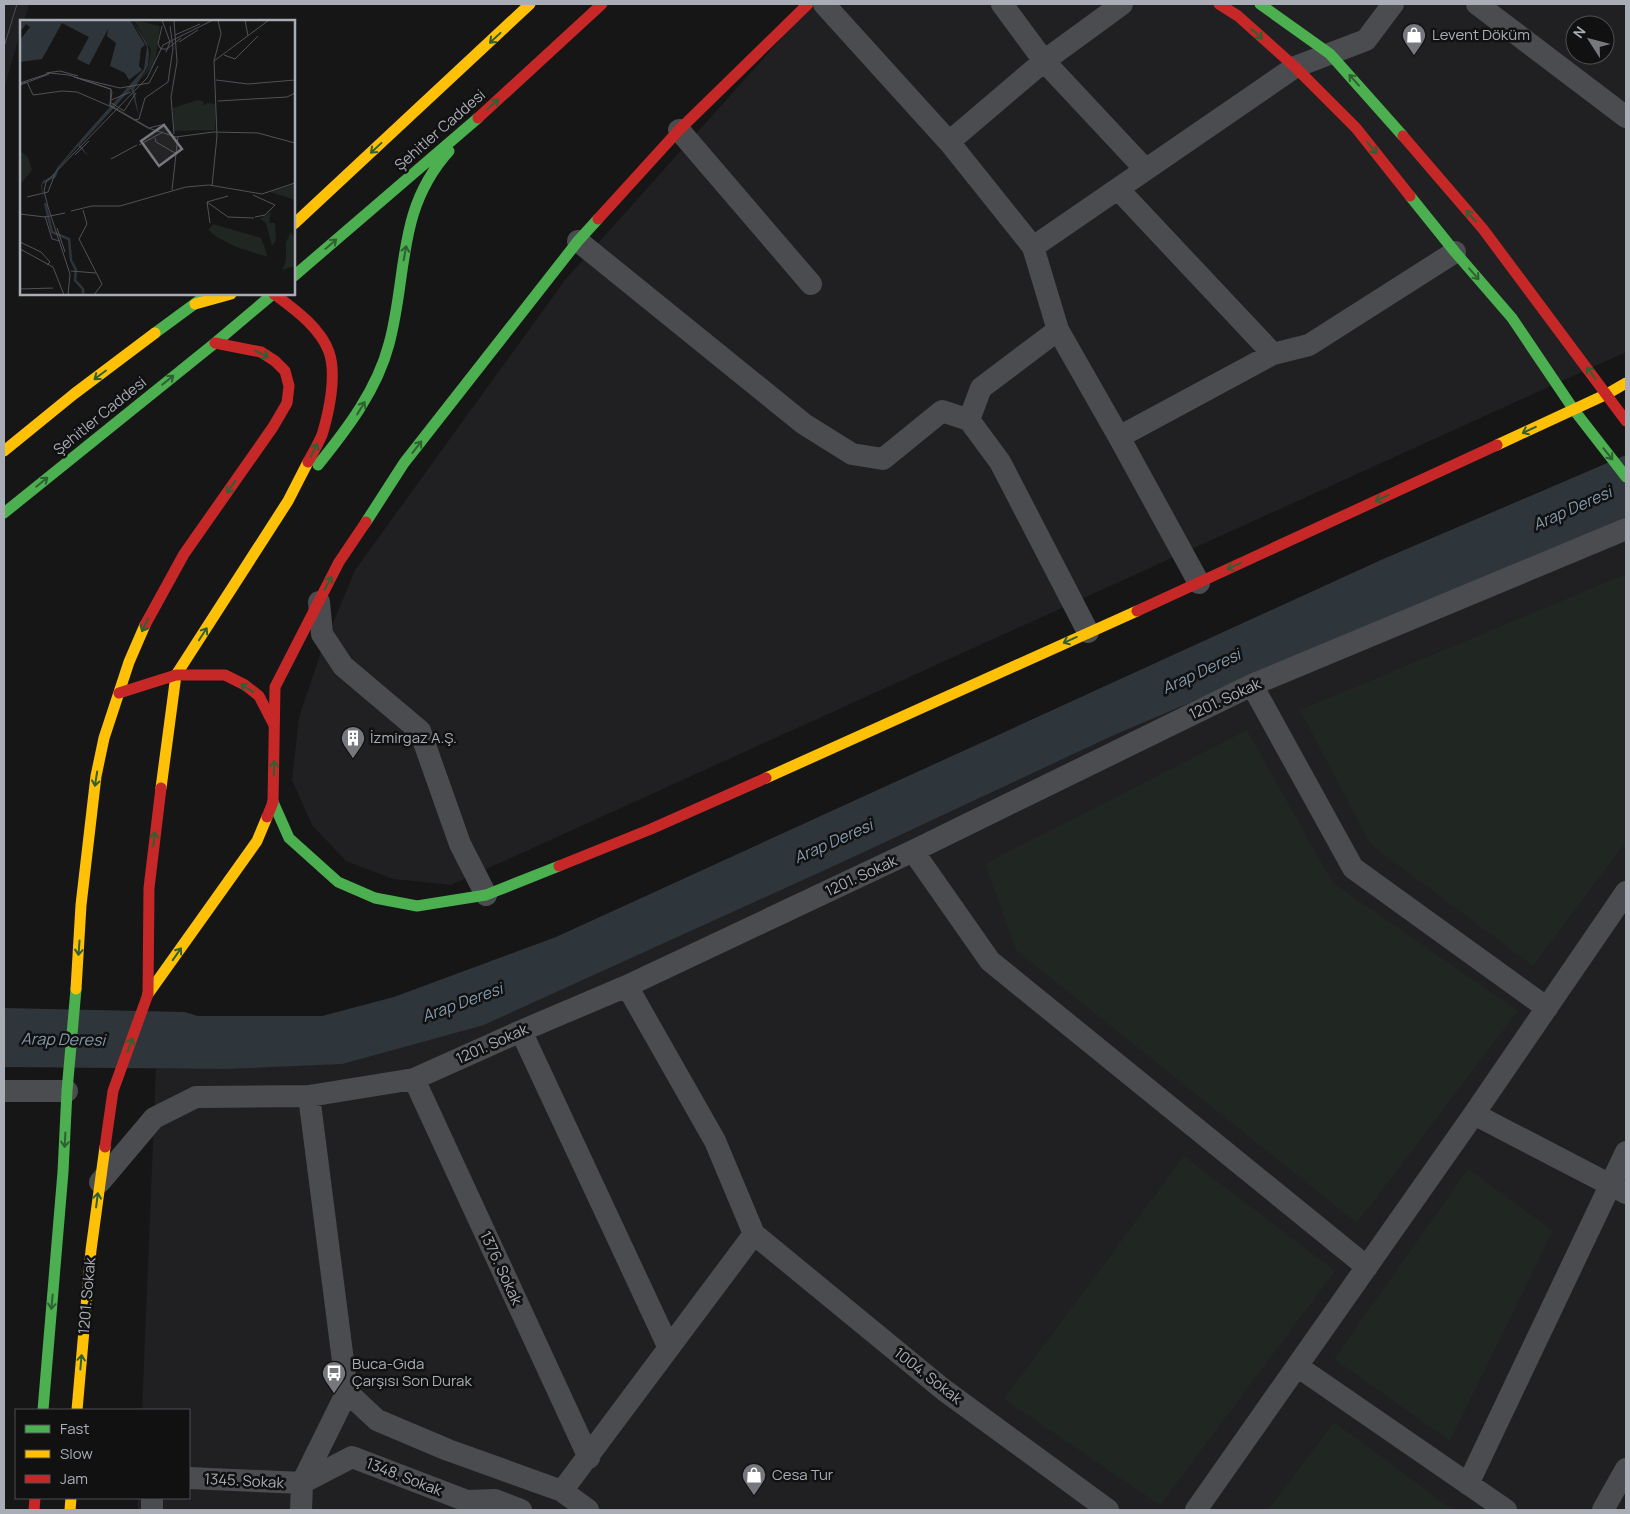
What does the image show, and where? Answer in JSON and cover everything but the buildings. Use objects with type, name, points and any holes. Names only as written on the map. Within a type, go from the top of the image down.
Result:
[{"type":"main road","name":"Şehitler Caddesi","points":[[295,223],[530,4]]},
{"type":"main road","name":"Şehitler Caddesi","points":[[295,275],[477,119],[602,4]]},
{"type":"main road","points":[[148,994],[257,841],[273,802],[275,687],[339,562],[404,463],[578,241],[679,130],[808,4]]},
{"type":"main road","points":[[1219,4],[1238,16],[1295,67],[1356,128],[1455,252],[1512,318],[1589,431],[1626,477]]},
{"type":"main road","points":[[1260,4],[1330,54],[1483,229],[1623,417]]},
{"type":"main road","points":[[288,501],[341,437],[359,412],[378,378],[389,344],[406,249],[420,194],[437,165],[477,119]]},
{"type":"main road","name":"Şehitler Caddesi","points":[[4,451],[74,394],[207,295]]},
{"type":"main road","points":[[195,304],[227,295]]},
{"type":"main road","name":"Şehitler Caddesi","points":[[4,513],[272,295]]},
{"type":"main road","points":[[176,675],[288,501],[320,437],[327,418],[332,376],[329,352],[320,336],[296,310],[274,295]]},
{"type":"main road","points":[[43,1409],[63,1172],[81,905],[96,776],[104,738],[129,662],[145,625],[184,554],[273,427],[287,403],[289,386],[285,372],[275,361],[261,352],[215,343]]},
{"type":"main road","points":[[273,802],[289,838],[338,882],[375,898],[417,906],[486,895],[651,830],[1199,583],[1574,410],[1626,383]]},
{"type":"main road","points":[[119,693],[176,675],[225,675],[259,696],[275,726]]},
{"type":"main road","name":"1201. Sokak","points":[[77,1409],[91,1250],[113,1091],[148,994],[149,888],[176,675]]},
{"type":"street","points":[[824,4],[949,142],[1033,247],[1058,330],[1199,583]]},
{"type":"street","points":[[1002,4],[1044,61],[1145,170]]},
{"type":"street","points":[[949,142],[1044,61],[1122,4]]},
{"type":"street","points":[[1033,247],[1295,67],[1366,40],[1393,4]]},
{"type":"street","points":[[1477,4],[1626,117]]},
{"type":"street","points":[[679,130],[812,284]]},
{"type":"street","points":[[1118,189],[1273,354]]},
{"type":"street","points":[[578,241],[804,424],[852,454],[883,458],[942,411],[969,420],[1000,462],[1088,632]]},
{"type":"street","points":[[1118,437],[1273,354],[1309,344],[1455,252]]},
{"type":"street","points":[[969,420],[981,388],[1058,330]]},
{"type":"street","name":"1201. Sokak","points":[[100,1182],[154,1118],[196,1097],[309,1096],[414,1079],[627,986],[913,851],[1252,686],[1626,529]]},
{"type":"street","points":[[319,602],[322,634],[343,666],[420,731],[460,844],[486,895]]},
{"type":"street","points":[[1252,686],[1353,868],[1546,1008]]},
{"type":"street","points":[[913,851],[990,961],[1367,1267]]},
{"type":"street","points":[[1196,1510],[1474,1114],[1626,892]]},
{"type":"street","points":[[562,1492],[754,1234],[714,1141],[627,986]]},
{"type":"street","points":[[521,1031],[669,1348]]},
{"type":"street","name":"1376. Sokak","points":[[414,1079],[589,1458]]},
{"type":"street","points":[[4,1091],[67,1091]]},
{"type":"street","points":[[302,1483],[347,1392],[309,1096]]},
{"type":"street","points":[[1474,1114],[1619,1189]]},
{"type":"street","points":[[1468,1484],[1619,1189],[1626,1152]]},
{"type":"street","name":"1004. Sokak","points":[[754,1234],[944,1390],[1108,1510]]},
{"type":"street","points":[[1297,1366],[1506,1510]]},
{"type":"street","points":[[347,1392],[378,1420],[448,1450],[562,1492],[588,1510]]},
{"type":"street","name":"1348. Sokak","points":[[302,1483],[352,1457],[464,1506],[495,1500],[521,1510]]},
{"type":"street","points":[[1603,1510],[1626,1469]]},
{"type":"street","points":[[464,1506],[507,1471]]},
{"type":"street","name":"1345. Sokak","points":[[190,1478],[302,1483],[302,1510]]},
{"type":"shaded area","points":[[4,4],[29,4],[24,20],[20,20],[20,33],[4,89]]},
{"type":"shaded area","points":[[812,4],[1626,4],[1626,352],[451,885],[393,879],[346,861],[312,825],[292,780],[299,717],[321,652],[355,570],[565,280]]},
{"type":"shaded area","points":[[1626,517],[1626,1510],[138,1510],[138,1499],[190,1499],[190,1409],[142,1409],[156,1069],[225,1069],[484,1025],[847,860],[1112,736]]},
{"type":"shaded area","points":[[1626,574],[1626,842],[1533,966],[1370,844],[1300,710]]},
{"type":"shaded area","points":[[1247,730],[1333,883],[1518,1011],[1357,1223],[1016,950],[985,864]]},
{"type":"shaded area","points":[[1184,1156],[1335,1271],[1160,1505],[1004,1399]]},
{"type":"shaded area","points":[[1468,1169],[1553,1231],[1450,1441],[1334,1359]]},
{"type":"shaded area","points":[[1334,1422],[1453,1510],[1268,1510]]},
{"type":"water","name":"Arap Deresi","points":[[1626,455],[1626,517],[1112,736],[847,860],[484,1025],[342,1064],[225,1069],[4,1067],[4,1008],[184,1012],[198,1016],[322,1016],[394,997],[556,937],[1381,560]]},
{"type":"tram line","points":[[4,47],[17,4]]},
{"type":"traffic: fast","points":[[1260,4],[1330,54],[1403,136]]},
{"type":"traffic: fast","points":[[295,275],[478,118]]},
{"type":"traffic: fast","points":[[318,465],[360,408],[384,361],[395,318],[406,243],[412,220],[420,196],[432,173],[449,151]]},
{"type":"traffic: fast","points":[[1410,196],[1512,318],[1574,410],[1626,477]]},
{"type":"traffic: fast","points":[[366,522],[404,463],[578,241],[598,219]]},
{"type":"traffic: fast","points":[[155,333],[207,295]]},
{"type":"traffic: fast","points":[[4,513],[272,295]]},
{"type":"traffic: fast","points":[[273,802],[289,838],[338,882],[375,898],[417,906],[486,895],[559,866]]},
{"type":"traffic: fast","points":[[43,1409],[76,989]]},
{"type":"traffic: slow","points":[[295,223],[530,4]]},
{"type":"traffic: slow","points":[[195,304],[227,295]]},
{"type":"traffic: slow","points":[[4,451],[74,394],[155,333]]},
{"type":"traffic: slow","points":[[1497,445],[1607,394],[1626,383]]},
{"type":"traffic: slow","points":[[161,788],[176,675],[288,501],[308,462]]},
{"type":"traffic: slow","points":[[766,778],[1137,611]]},
{"type":"traffic: slow","points":[[76,989],[81,905],[96,776],[104,738],[129,662],[145,625]]},
{"type":"traffic: slow","points":[[148,994],[257,841],[267,817]]},
{"type":"traffic: slow","points":[[77,1409],[91,1250],[105,1147]]},
{"type":"traffic: slow","points":[[70,1510],[71,1499]]},
{"type":"traffic: jam","points":[[478,118],[602,4]]},
{"type":"traffic: jam","points":[[598,219],[679,130],[808,4]]},
{"type":"traffic: jam","points":[[1219,4],[1238,16],[1295,67],[1356,128],[1410,196]]},
{"type":"traffic: jam","points":[[1403,136],[1483,229],[1626,421]]},
{"type":"traffic: jam","points":[[275,295],[298,312],[319,334],[325,343],[331,361],[332,382],[327,416],[322,435],[308,462]]},
{"type":"traffic: jam","points":[[145,625],[184,554],[273,427],[287,403],[289,386],[285,371],[275,361],[261,352],[215,343]]},
{"type":"traffic: jam","points":[[1137,611],[1497,445]]},
{"type":"traffic: jam","points":[[267,817],[273,802],[275,687],[339,562],[366,522]]},
{"type":"traffic: jam","points":[[119,693],[176,675],[225,675],[245,685],[259,696],[274,725]]},
{"type":"traffic: jam","points":[[559,866],[651,829],[766,778]]},
{"type":"traffic: jam","points":[[105,1147],[113,1091],[148,994],[149,888],[161,788]]},
{"type":"traffic: jam","points":[[34,1510],[35,1499]]},
{"type":"place","name":"Levent Döküm","points":[[1414,56]]},
{"type":"place","name":"İzmirgaz A.Ş.","points":[[353,759]]},
{"type":"place","name":"Buca-Gıda Çarşısı Son Durak","points":[[334,1394]]},
{"type":"place","name":"Cesa Tur","points":[[754,1496]]}]
